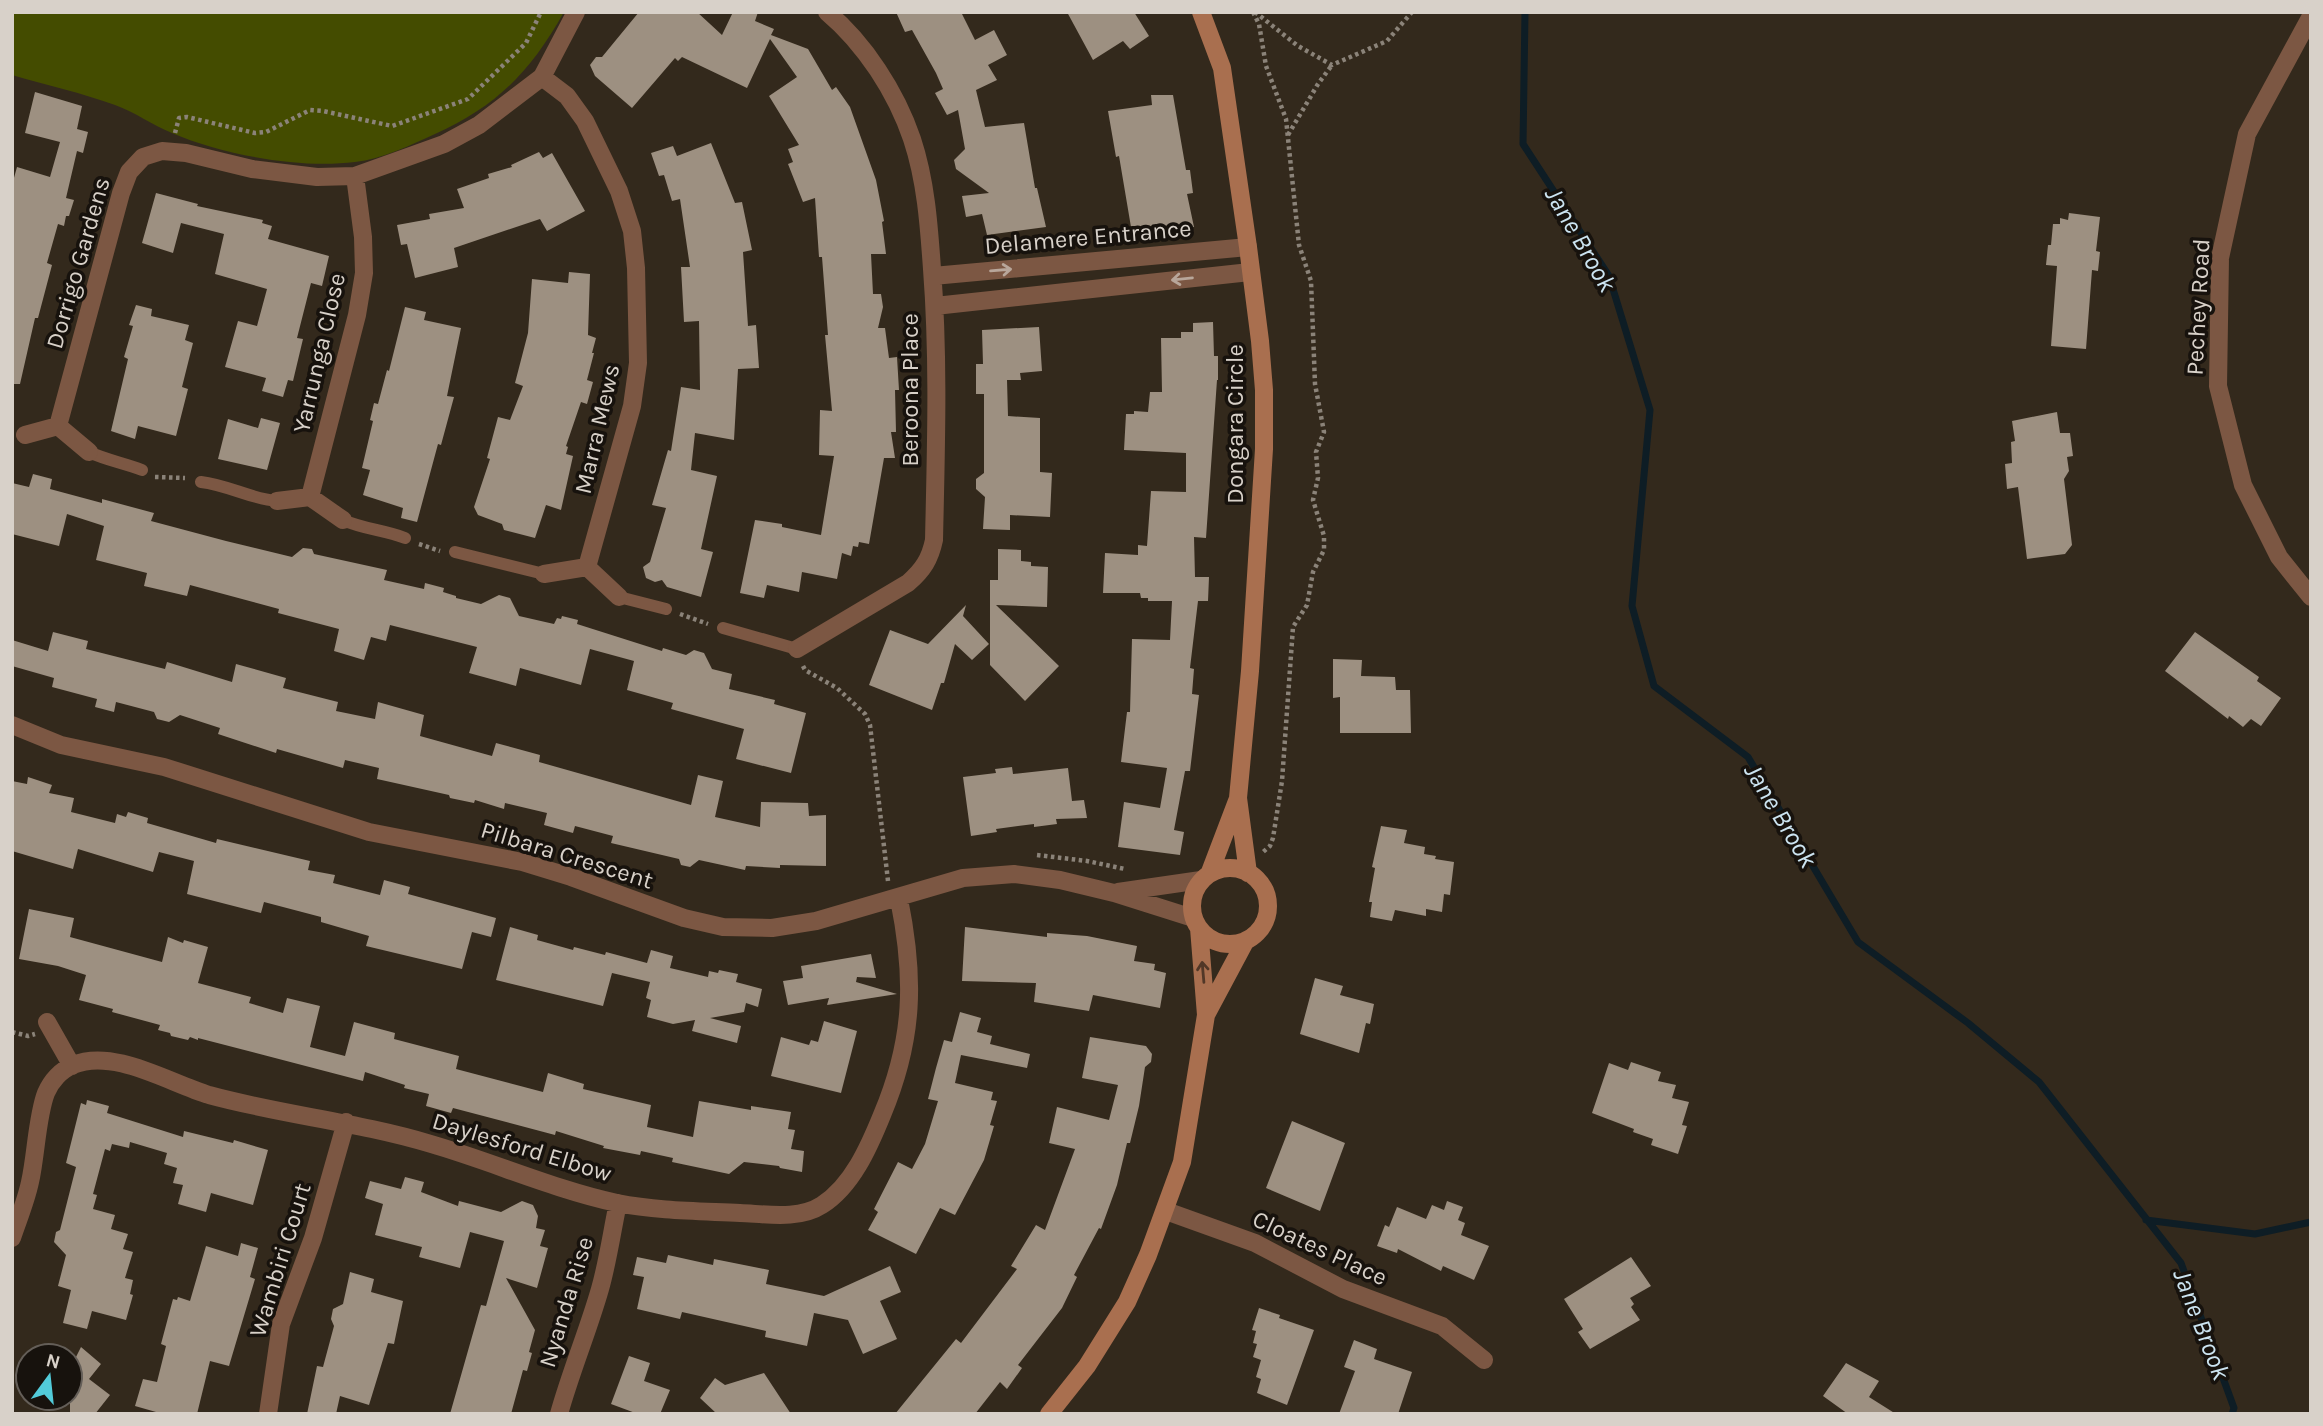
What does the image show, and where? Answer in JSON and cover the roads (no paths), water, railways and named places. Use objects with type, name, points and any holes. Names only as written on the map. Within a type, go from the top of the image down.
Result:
[{"type":"street","name":"Dorrigo Gardens","points":[[58,426],[121,193],[129,172],[144,158],[162,151],[186,153],[281,174],[355,176],[444,144],[479,125],[542,77],[576,12]]},
{"type":"street","name":"Beroona Place","points":[[796,649],[908,583],[921,572],[931,556],[934,540],[938,367],[929,220],[922,177],[912,138],[894,99],[871,60],[843,26],[827,12]]},
{"type":"street","name":"Dongara Circle","points":[[1201,12],[1222,68],[1248,247],[1264,390],[1264,449],[1250,671],[1238,798],[1248,873]]},
{"type":"street","name":"Pechey Road","points":[[2311,16],[2247,134],[2220,258],[2218,386],[2243,485],[2279,557],[2311,597]]},
{"type":"street","name":"Marra Mews","points":[[542,77],[567,96],[585,121],[619,191],[632,231],[636,268],[638,363],[632,406],[587,567]]},
{"type":"street","name":"Yarrunga Close","points":[[310,497],[357,315],[364,273],[363,237],[355,176]]},
{"type":"street","name":"Delamere Entrance","points":[[933,276],[1248,247]]},
{"type":"street","name":"Delamere Entrance","points":[[935,306],[1250,272]]},
{"type":"street","points":[[19,435],[58,426],[89,452]]},
{"type":"street","points":[[277,501],[310,497],[343,520]]},
{"type":"street","points":[[544,574],[587,567],[619,597]]},
{"type":"street","name":"Pilbara Crescent","points":[[12,725],[61,745],[164,767],[369,832],[522,862],[684,918],[723,927],[772,928],[816,922],[963,878],[1014,874],[1060,880],[1114,893],[1196,923]]},
{"type":"street","name":"Dongara Circle","points":[[1206,876],[1238,798]]},
{"type":"street","points":[[1049,1414],[1087,1366],[1127,1302],[1166,1211],[1182,1162],[1206,1015],[1192,900],[1206,876],[1223,868],[1240,869],[1254,876],[1264,888],[1269,904],[1267,919],[1253,937],[1239,943],[1224,944],[1212,940],[1196,923]]},
{"type":"street","name":"Pilbara Crescent","points":[[1114,893],[1206,876]]},
{"type":"street","name":"Daylesford Elbow","points":[[72,1066],[93,1061],[120,1062],[207,1094],[254,1106],[346,1122],[433,1144],[540,1182],[618,1203],[685,1210],[800,1214],[819,1208],[837,1195],[859,1164],[874,1136],[900,1065],[911,984],[908,945],[899,899]]},
{"type":"street","points":[[1206,1015],[1245,940]]},
{"type":"street","points":[[12,1238],[30,1185],[46,1093],[56,1076],[72,1066],[47,1022]]},
{"type":"street","name":"Wambiri Court","points":[[268,1414],[281,1324],[313,1238],[346,1122]]},
{"type":"street","name":"Nyanda Rise","points":[[559,1414],[571,1371],[601,1287],[618,1203]]},
{"type":"street","name":"Cloates Place","points":[[1166,1211],[1255,1242],[1343,1289],[1441,1326],[1484,1360]]},
{"type":"lane","points":[[89,452],[103,459],[122,462],[142,470]]},
{"type":"lane","points":[[201,482],[220,485],[257,499],[277,501]]},
{"type":"lane","points":[[343,520],[361,528],[386,530],[405,538]]},
{"type":"lane","points":[[455,552],[544,574]]},
{"type":"lane","points":[[619,597],[666,609]]},
{"type":"lane","points":[[723,628],[796,649]]},
{"type":"waterway","name":"Jane Brook","points":[[1525,12],[1523,144],[1609,276],[1650,410],[1632,606],[1654,686],[1748,757],[1858,942],[1968,1023],[2039,1082],[2181,1263],[2234,1408],[2232,1414]]},
{"type":"waterway","points":[[2146,1220],[2255,1234],[2311,1222]]}]
